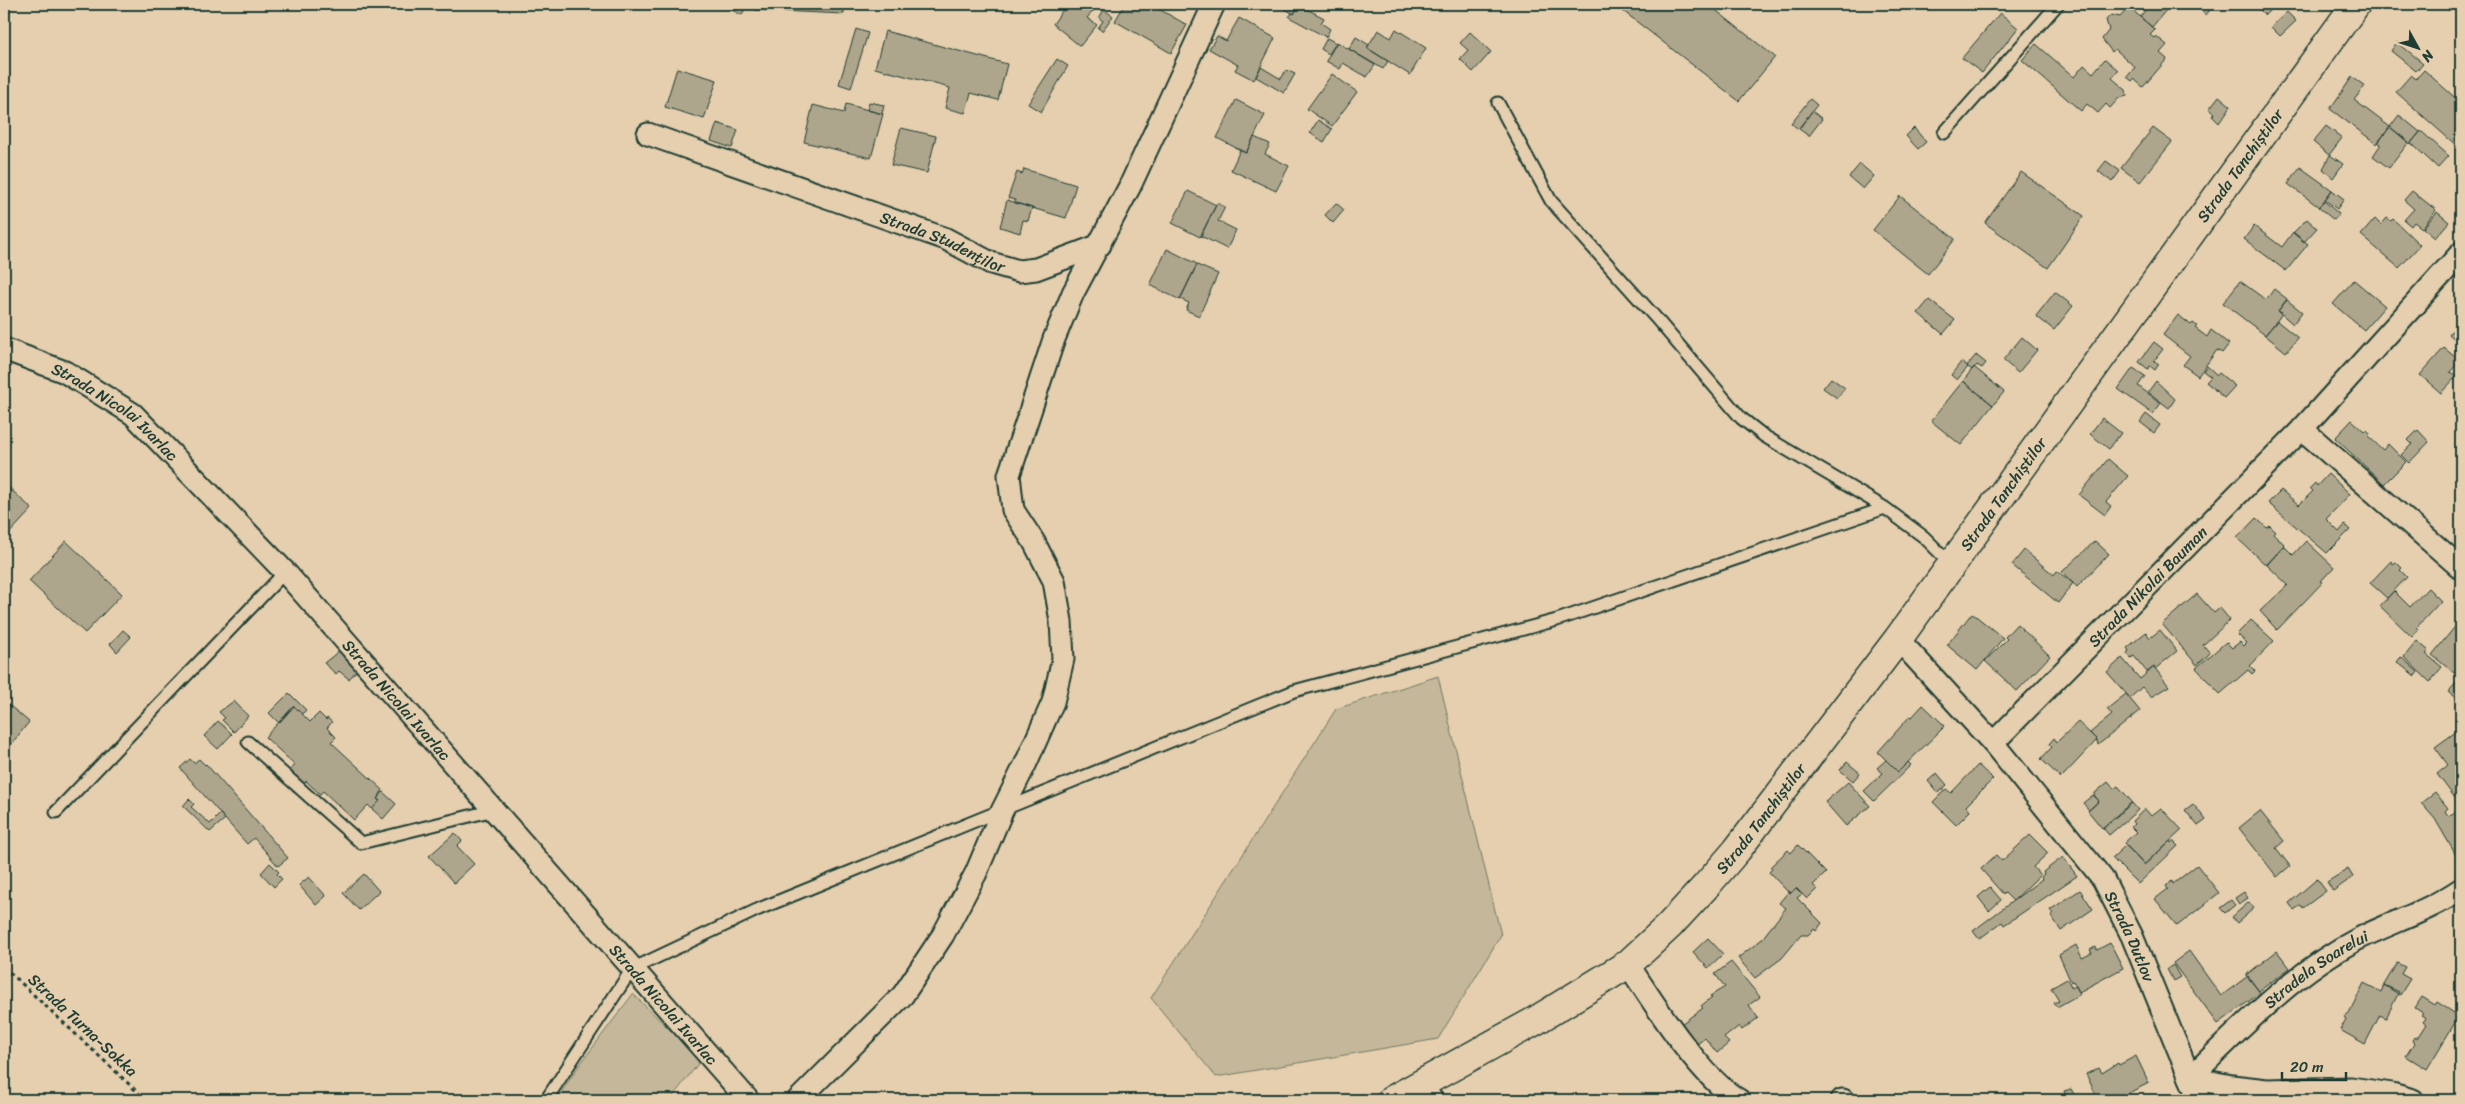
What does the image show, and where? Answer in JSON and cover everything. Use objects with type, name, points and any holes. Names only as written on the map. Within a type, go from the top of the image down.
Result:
[{"type":"street","points":[[798,1100],[903,995],[943,935],[976,872],[1053,702],[1064,659],[1061,621],[1054,581],[1034,542],[1014,510],[1009,475],[1054,339],[1073,294],[1100,245],[1214,4]]},
{"type":"street","name":"Strada Tanchiștilor","points":[[1392,1100],[1432,1091],[1535,1021],[1628,964],[1669,926],[1737,850],[1952,565],[2352,5]]},
{"type":"street","name":"Strada Studenților","points":[[648,134],[946,239],[992,262],[1019,270],[1036,270],[1100,245]]},
{"type":"street","name":"Strada Nikolai Bauman","points":[[1993,744],[2302,429],[2461,253]]},
{"type":"street","name":"Strada Nicolai Ivarlac","points":[[4,349],[65,372],[133,414],[285,572],[748,1100]]},
{"type":"street","points":[[2302,429],[2461,568]]},
{"type":"street","name":"Strada Dutlov","points":[[1898,639],[1993,744],[2103,879],[2132,936],[2199,1100]]},
{"type":"street","name":"Stradela Soarelui","points":[[2190,1078],[2244,1025],[2306,973],[2358,940],[2420,913],[2461,889]]},
{"type":"street","points":[[1628,964],[1652,1001],[1687,1048],[1724,1092],[1739,1100]]},
{"type":"street","points":[[2190,1078],[2267,1090],[2351,1088],[2392,1094],[2412,1100]]},
{"type":"lane","points":[[1944,134],[2058,4]]},
{"type":"lane","points":[[1498,103],[1551,201],[1655,317],[1741,418],[1764,436],[1885,508],[1924,536],[1952,565]]},
{"type":"lane","points":[[546,1100],[632,969],[759,909],[1294,691],[1557,620],[1885,508]]},
{"type":"lane","points":[[56,812],[285,572]]},
{"type":"lane","points":[[248,742],[361,843],[494,810]]},
{"type":"path","name":"Strada Turna-Sokka","points":[[4,967],[146,1100]]},
{"type":"shaded area","points":[[1438,676],[1501,935],[1438,1039],[1216,1077],[1151,998],[1336,709]]},
{"type":"shaded area","points":[[633,994],[701,1060],[670,1100],[556,1100],[578,1067]]},
{"type":"building","points":[[719,4],[747,4],[742,15]]},
{"type":"building","points":[[747,4],[844,4],[844,14],[756,10]]},
{"type":"building","points":[[1067,4],[1099,4],[1087,18],[1097,25],[1080,46],[1053,24]]},
{"type":"building","points":[[1125,4],[1150,4],[1187,25],[1171,53],[1115,21]]},
{"type":"building","points":[[1276,4],[1300,4],[1294,14]]},
{"type":"building","points":[[1614,4],[1708,4],[1775,57],[1739,101]]},
{"type":"building","points":[[2150,4],[2171,4],[2152,27],[2140,17]]},
{"type":"building","points":[[2193,4],[2210,4],[2213,6],[2206,15]]},
{"type":"building","points":[[2263,4],[2276,4],[2265,15],[2258,8]]},
{"type":"building","points":[[1299,5],[1324,18],[1321,23],[1330,29],[1326,37],[1289,17],[1292,13],[1294,14]]},
{"type":"building","points":[[2129,7],[2155,30],[2150,35],[2154,38],[2156,36],[2167,45],[2160,53],[2167,59],[2143,87],[2134,79],[2132,81],[2127,77],[2135,67],[2115,49],[2112,52],[2102,39],[2109,30],[2106,20],[2111,15],[2120,17]]},
{"type":"building","points":[[1104,10],[1113,16],[1102,31],[1098,28],[1103,21],[1099,18]]},
{"type":"building","points":[[2287,12],[2296,21],[2280,36],[2271,27]]},
{"type":"building","points":[[2000,13],[2018,28],[1982,73],[1962,58]]},
{"type":"building","points":[[1239,18],[1275,38],[1254,80],[1235,70],[1238,65],[1209,49],[1217,36],[1226,41]]},
{"type":"building","points":[[856,29],[868,33],[851,88],[839,84]]},
{"type":"building","points":[[1396,29],[1426,48],[1410,75],[1367,48],[1378,30],[1391,38]]},
{"type":"building","points":[[885,31],[1007,64],[998,100],[971,93],[965,113],[945,108],[950,88],[875,68]]},
{"type":"building","points":[[1470,32],[1491,52],[1473,72],[1460,59],[1468,50],[1460,43]]},
{"type":"building","points":[[1356,37],[1369,45],[1367,48],[1388,61],[1383,69],[1349,49]]},
{"type":"building","points":[[1327,38],[1336,43],[1329,54],[1321,49]]},
{"type":"building","points":[[1337,42],[1375,65],[1367,77],[1343,63],[1340,69],[1326,61]]},
{"type":"building","points":[[2397,42],[2423,63],[2416,71],[2391,51]]},
{"type":"building","points":[[2036,44],[2074,77],[2084,65],[2093,73],[2105,59],[2118,70],[2112,78],[2126,90],[2127,96],[2119,98],[2110,108],[2106,104],[2098,113],[2087,104],[2081,111],[2022,60]]},
{"type":"building","points":[[1057,59],[1068,66],[1041,112],[1028,104]]},
{"type":"building","points":[[1261,67],[1281,79],[1286,70],[1295,74],[1284,93],[1256,77]]},
{"type":"building","points":[[677,68],[717,80],[704,119],[665,107]]},
{"type":"building","points":[[2424,70],[2461,103],[2461,144],[2458,147],[2396,92],[2411,75],[2416,79]]},
{"type":"building","points":[[1332,74],[1357,92],[1332,126],[1307,109]]},
{"type":"building","points":[[2352,77],[2365,86],[2354,100],[2390,127],[2377,144],[2330,109]]},
{"type":"building","points":[[2219,96],[2231,106],[2219,123],[2212,116],[2215,113],[2209,109]]},
{"type":"building","points":[[1810,99],[1817,105],[1798,129],[1791,123]]},
{"type":"building","points":[[1236,100],[1265,115],[1246,153],[1217,138]]},
{"type":"building","points":[[869,102],[884,105],[882,114],[867,110]]},
{"type":"building","points":[[846,104],[883,114],[871,158],[804,142],[813,105],[844,113]]},
{"type":"building","points":[[1812,111],[1822,119],[1809,136],[1799,129]]},
{"type":"building","points":[[2399,115],[2420,132],[2410,144],[2390,127]]},
{"type":"building","points":[[1318,120],[1332,129],[1324,142],[1310,133]]},
{"type":"building","points":[[717,123],[738,130],[732,148],[711,141]]},
{"type":"building","points":[[2326,126],[2342,138],[2329,155],[2313,142]]},
{"type":"building","points":[[2390,127],[2409,142],[2389,168],[2373,156],[2381,144],[2378,142]]},
{"type":"building","points":[[901,128],[936,136],[927,173],[891,165]]},
{"type":"building","points":[[1914,128],[1926,142],[1918,149],[1906,136]]},
{"type":"building","points":[[2153,128],[2172,142],[2140,182],[2121,168]]},
{"type":"building","points":[[2421,131],[2449,156],[2438,168],[2411,143]]},
{"type":"building","points":[[1254,137],[1270,144],[1265,154],[1289,166],[1276,191],[1231,170],[1240,150],[1246,153]]},
{"type":"building","points":[[2330,155],[2343,164],[2333,178],[2323,169]]},
{"type":"building","points":[[2106,161],[2120,171],[2112,182],[2098,171]]},
{"type":"building","points":[[1860,164],[1874,176],[1863,189],[1849,177]]},
{"type":"building","points":[[2300,167],[2332,190],[2319,207],[2288,184]]},
{"type":"building","points":[[1024,169],[1076,185],[1066,218],[1015,203],[1015,200],[1008,198],[1017,172],[1022,174]]},
{"type":"building","points":[[2021,172],[2084,216],[2048,268],[1985,223]]},
{"type":"building","points":[[2332,190],[2344,199],[2337,209],[2325,200]]},
{"type":"building","points":[[1188,191],[1216,205],[1200,237],[1172,223]]},
{"type":"building","points":[[2412,191],[2436,210],[2422,228],[2414,222],[2411,226],[2404,220],[2414,209],[2404,200]]},
{"type":"building","points":[[1900,196],[1955,239],[1928,274],[1873,230]]},
{"type":"building","points":[[1007,200],[1032,208],[1028,221],[1023,220],[1020,233],[1000,227]]},
{"type":"building","points":[[2324,201],[2339,214],[2334,220],[2318,207]]},
{"type":"building","points":[[1217,203],[1225,207],[1218,221],[1236,230],[1227,249],[1201,236]]},
{"type":"building","points":[[1336,203],[1344,210],[1333,223],[1325,215]]},
{"type":"building","points":[[2437,212],[2449,222],[2435,238],[2423,228]]},
{"type":"building","points":[[2387,218],[2391,221],[2393,219],[2420,245],[2399,268],[2361,235],[2375,219],[2381,225]]},
{"type":"building","points":[[2307,219],[2317,228],[2304,242],[2293,233]]},
{"type":"building","points":[[2254,226],[2282,247],[2293,232],[2308,244],[2286,271],[2244,239]]},
{"type":"building","points":[[1167,249],[1197,264],[1180,300],[1150,285]]},
{"type":"building","points":[[1197,265],[1218,274],[1199,316],[1186,310],[1189,303],[1180,299]]},
{"type":"building","points":[[2354,280],[2385,306],[2364,330],[2333,304]]},
{"type":"building","points":[[2240,281],[2266,300],[2274,289],[2287,299],[2278,311],[2282,313],[2279,318],[2265,335],[2223,303]]},
{"type":"building","points":[[2055,292],[2073,306],[2054,330],[2036,316]]},
{"type":"building","points":[[1929,300],[1955,320],[1943,334],[1918,313]]},
{"type":"building","points":[[2287,300],[2302,312],[2293,324],[2278,311]]},
{"type":"building","points":[[2178,315],[2191,325],[2193,323],[2197,326],[2195,328],[2207,337],[2211,330],[2229,344],[2222,353],[2217,350],[2198,376],[2183,365],[2190,356],[2163,335]]},
{"type":"building","points":[[2277,321],[2298,338],[2286,352],[2265,335]]},
{"type":"building","points":[[2461,321],[2461,345],[2449,334]]},
{"type":"building","points":[[2022,337],[2037,350],[2018,373],[2003,360]]},
{"type":"building","points":[[2154,342],[2163,349],[2154,361],[2159,364],[2155,370],[2150,366],[2148,369],[2139,362]]},
{"type":"building","points":[[2444,348],[2460,361],[2450,372],[2456,377],[2441,393],[2420,375]]},
{"type":"building","points":[[1976,355],[1986,363],[1982,368],[1977,365],[1972,370],[1967,366]]},
{"type":"building","points":[[1961,362],[1968,367],[1957,380],[1951,375]]},
{"type":"building","points":[[2207,366],[2217,375],[2219,373],[2235,386],[2224,398],[2206,382],[2211,377],[2203,371]]},
{"type":"building","points":[[1974,367],[2004,392],[1993,405],[1963,381]]},
{"type":"building","points":[[2133,368],[2145,376],[2138,386],[2161,403],[2153,414],[2118,389]]},
{"type":"building","points":[[1831,378],[1845,388],[1837,398],[1823,388]]},
{"type":"building","points":[[1963,381],[1993,405],[1961,445],[1931,421]]},
{"type":"building","points":[[2156,381],[2175,399],[2169,408],[2148,392]]},
{"type":"building","points":[[2146,414],[2160,425],[2154,433],[2140,422]]},
{"type":"building","points":[[2102,418],[2121,433],[2109,449],[2090,434]]},
{"type":"building","points":[[2352,420],[2364,431],[2366,429],[2370,433],[2368,436],[2383,450],[2388,444],[2406,462],[2384,484],[2335,438]]},
{"type":"building","points":[[2418,430],[2429,442],[2409,463],[2401,455],[2412,444],[2408,440]]},
{"type":"building","points":[[2108,459],[2128,476],[2106,502],[2111,506],[2105,515],[2079,495]]},
{"type":"building","points":[[2328,474],[2350,494],[2326,519],[2339,532],[2345,525],[2350,530],[2327,553],[2268,503],[2281,490],[2299,505],[2313,491],[2310,488],[2315,483],[2317,486]]},
{"type":"building","points":[[4,483],[32,509],[5,538],[4,537]]},
{"type":"building","points":[[2256,518],[2267,528],[2270,526],[2275,531],[2273,533],[2285,545],[2266,565],[2237,538]]},
{"type":"building","points":[[66,541],[122,594],[85,633],[29,581]]},
{"type":"building","points":[[2095,541],[2109,554],[2077,587],[2062,572]]},
{"type":"building","points":[[2306,541],[2334,567],[2321,581],[2323,582],[2277,630],[2260,611],[2288,585],[2267,565],[2284,546],[2293,555]]},
{"type":"building","points":[[2024,550],[2054,575],[2057,571],[2073,583],[2058,603],[2012,565]]},
{"type":"building","points":[[2391,561],[2393,564],[2396,562],[2402,568],[2400,570],[2407,577],[2387,598],[2370,583]]},
{"type":"building","points":[[2428,588],[2441,601],[2417,627],[2419,629],[2412,637],[2380,606],[2394,591],[2410,607]]},
{"type":"building","points":[[2197,594],[2214,613],[2220,608],[2230,620],[2203,645],[2210,653],[2197,665],[2162,624]]},
{"type":"building","points":[[1972,613],[2003,638],[1977,670],[1947,645]]},
{"type":"building","points":[[2251,620],[2274,641],[2250,666],[2255,671],[2252,674],[2248,670],[2220,694],[2196,668],[2226,642],[2232,648],[2240,642],[2244,646],[2247,643],[2237,634]]},
{"type":"building","points":[[2458,623],[2461,626],[2461,665],[2454,673],[2432,655]]},
{"type":"building","points":[[2017,624],[2050,656],[2017,691],[1985,661],[2007,639],[2005,637]]},
{"type":"building","points":[[123,630],[131,637],[117,652],[110,644]]},
{"type":"building","points":[[2160,630],[2177,651],[2155,669],[2154,667],[2147,672],[2134,656],[2131,658],[2127,653],[2129,651],[2127,648],[2146,632],[2150,638]]},
{"type":"building","points":[[2417,641],[2429,651],[2426,654],[2442,667],[2430,682],[2404,657]]},
{"type":"building","points":[[339,651],[357,670],[349,679],[339,671],[336,674],[324,663]]},
{"type":"building","points":[[2401,657],[2418,672],[2415,676],[2397,662]]},
{"type":"building","points":[[2122,658],[2140,679],[2154,667],[2169,686],[2151,697],[2142,687],[2130,698],[2107,672]]},
{"type":"building","points":[[2459,680],[2461,682],[2461,696],[2458,700],[2448,692]]},
{"type":"building","points":[[289,693],[306,710],[302,714],[294,706],[279,723],[269,713]]},
{"type":"building","points":[[2126,694],[2140,711],[2098,745],[2097,740],[2090,733],[2112,715],[2107,709]]},
{"type":"building","points":[[4,701],[29,722],[4,753]]},
{"type":"building","points":[[234,701],[248,716],[234,732],[222,720],[225,718],[219,712]]},
{"type":"building","points":[[1923,705],[1945,726],[1898,772],[1878,752],[1910,716],[1912,717]]},
{"type":"building","points":[[294,706],[310,722],[319,713],[326,720],[327,718],[332,722],[327,728],[336,737],[331,742],[383,790],[377,799],[380,801],[372,809],[368,805],[354,820],[323,791],[320,794],[306,781],[304,784],[290,771],[295,765],[265,737]]},
{"type":"building","points":[[218,721],[232,734],[218,749],[204,736]]},
{"type":"building","points":[[2078,722],[2097,740],[2061,778],[2041,759],[2052,747],[2049,744],[2054,738],[2057,742]]},
{"type":"building","points":[[2460,729],[2461,806],[2437,774],[2448,765],[2435,747]]},
{"type":"building","points":[[190,759],[194,763],[199,759],[206,764],[288,858],[278,866],[254,838],[247,844],[180,768]]},
{"type":"building","points":[[1886,760],[1898,772],[1908,762],[1911,765],[1874,801],[1864,791],[1883,773],[1877,768]]},
{"type":"building","points":[[1847,762],[1860,773],[1853,781],[1840,770]]},
{"type":"building","points":[[1978,765],[1993,779],[1966,806],[1970,811],[1956,825],[1933,802],[1946,789],[1951,793]]},
{"type":"building","points":[[1937,773],[1947,785],[1938,793],[1928,781]]},
{"type":"building","points":[[1848,782],[1870,806],[1846,826],[1825,802]]},
{"type":"building","points":[[2108,782],[2114,789],[2118,786],[2132,802],[2102,828],[2088,811],[2099,801],[2094,795],[2095,793]]},
{"type":"building","points":[[383,792],[396,804],[383,819],[372,809],[380,801],[377,799]]},
{"type":"building","points":[[2435,792],[2448,808],[2445,811],[2448,816],[2461,809],[2461,854],[2457,857],[2435,819],[2421,803]]},
{"type":"building","points":[[2093,795],[2099,801],[2089,810],[2083,803]]},
{"type":"building","points":[[189,799],[194,804],[191,807],[210,824],[220,814],[225,819],[210,832],[183,806]]},
{"type":"building","points":[[2132,803],[2138,810],[2109,835],[2103,828]]},
{"type":"building","points":[[2193,804],[2206,820],[2198,826],[2185,810]]},
{"type":"building","points":[[2161,808],[2182,830],[2144,865],[2124,843],[2136,832],[2131,827],[2134,824],[2132,821],[2145,809],[2151,816]]},
{"type":"building","points":[[2260,811],[2284,841],[2276,848],[2290,866],[2277,877],[2239,828]]},
{"type":"building","points":[[455,833],[462,841],[457,846],[474,864],[454,883],[429,856]]},
{"type":"building","points":[[2030,835],[2048,853],[2033,867],[2040,875],[2013,901],[2004,892],[2003,894],[1981,869],[1996,855],[2002,861]]},
{"type":"building","points":[[2170,841],[2171,843],[2173,841],[2178,846],[2138,884],[2112,858],[2126,845],[2144,865]]},
{"type":"building","points":[[1798,845],[1826,873],[1813,885],[1817,889],[1807,899],[1796,888],[1791,893],[1787,891],[1769,872],[1772,869],[1770,867],[1788,850],[1791,853]]},
{"type":"building","points":[[2063,857],[2077,876],[2004,925],[2002,922],[1979,939],[1973,931],[2042,879],[2043,872]]},
{"type":"building","points":[[270,863],[279,872],[277,874],[282,879],[274,887],[261,873]]},
{"type":"building","points":[[2197,865],[2219,893],[2177,926],[2155,899],[2168,889],[2166,886],[2172,881],[2173,884]]},
{"type":"building","points":[[2348,869],[2353,877],[2333,891],[2327,882]]},
{"type":"building","points":[[364,874],[379,891],[359,910],[343,893]]},
{"type":"building","points":[[309,877],[326,896],[316,905],[299,885]]},
{"type":"building","points":[[2317,879],[2326,891],[2303,908],[2301,905],[2294,910],[2289,903]]},
{"type":"building","points":[[1990,887],[2001,900],[1989,911],[1978,897]]},
{"type":"building","points":[[1796,888],[1802,894],[1797,898],[1822,923],[1816,931],[1814,929],[1808,935],[1801,935],[1782,958],[1755,978],[1738,958],[1761,940],[1786,908],[1779,903],[1789,891],[1791,893]]},
{"type":"building","points":[[2080,890],[2093,909],[2061,931],[2050,910]]},
{"type":"building","points":[[2244,892],[2248,898],[2239,904],[2235,898]]},
{"type":"building","points":[[2231,900],[2235,905],[2225,913],[2220,908]]},
{"type":"building","points":[[2249,902],[2254,908],[2237,923],[2232,917]]},
{"type":"building","points":[[1708,938],[1723,954],[1708,968],[1693,952]]},
{"type":"building","points":[[2110,943],[2123,968],[2079,992],[2073,981],[2071,982],[2059,955],[2076,945],[2082,958],[2092,953],[2090,950],[2095,947],[2097,950]]},
{"type":"building","points":[[2189,951],[2221,996],[2248,976],[2260,993],[2218,1024],[2173,963]]},
{"type":"building","points":[[2277,951],[2290,968],[2259,991],[2246,975]]},
{"type":"building","points":[[1731,962],[1760,997],[1749,1005],[1758,1018],[1742,1030],[1739,1026],[1724,1038],[1729,1043],[1717,1053],[1705,1038],[1697,1044],[1681,1024],[1703,1008],[1701,1006],[1712,997],[1710,996],[1725,987],[1715,974]]},
{"type":"building","points":[[2397,963],[2405,967],[2401,974],[2410,979],[2400,995],[2384,985]]},
{"type":"building","points":[[2173,965],[2180,977],[2173,981],[2167,969]]},
{"type":"building","points":[[2067,979],[2072,988],[2076,986],[2080,994],[2057,1007],[2054,1003],[2059,1001],[2051,988]]},
{"type":"building","points":[[2364,983],[2381,992],[2384,985],[2399,992],[2386,1018],[2380,1015],[2365,1044],[2340,1030],[2346,1019],[2344,1017],[2349,1013]]},
{"type":"building","points":[[2422,997],[2435,1005],[2437,1002],[2459,1016],[2427,1069],[2406,1056],[2414,1043],[2412,1041],[2414,1037],[2417,1038],[2426,1024],[2423,1022],[2426,1018],[2421,1015],[2423,1013],[2415,1008]]},
{"type":"building","points":[[2136,1056],[2149,1083],[2114,1100],[2096,1100],[2098,1099],[2086,1074],[2099,1068],[2102,1073],[2118,1063],[2119,1065]]},
{"type":"building","points":[[2071,1089],[2077,1100],[2052,1100],[2066,1096],[2064,1091]]}]
